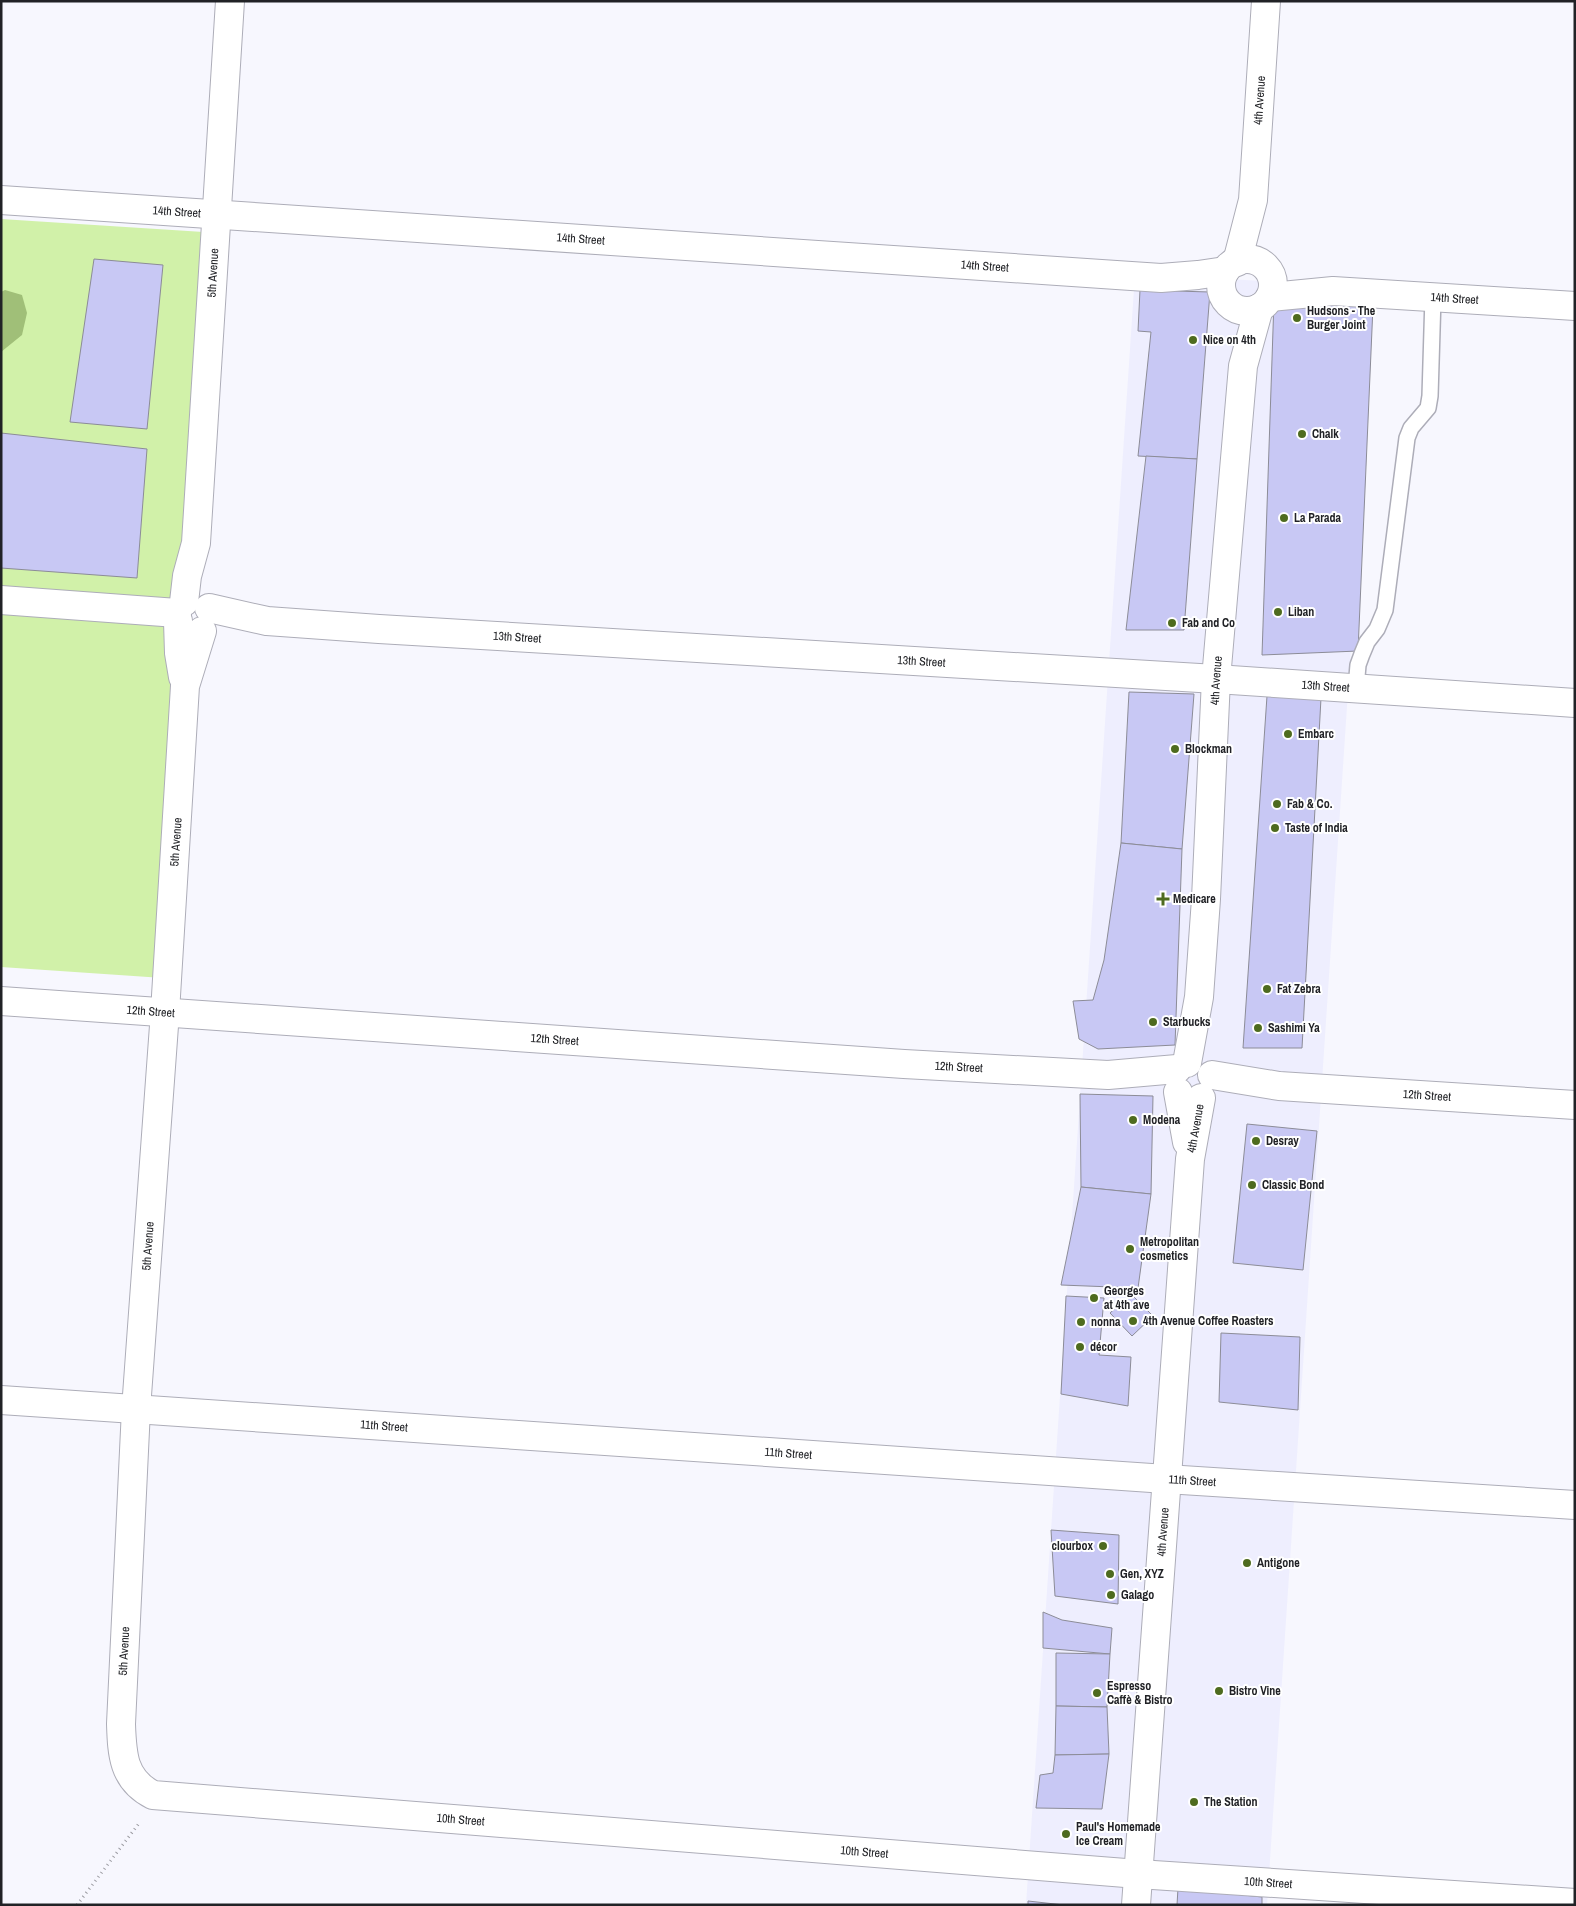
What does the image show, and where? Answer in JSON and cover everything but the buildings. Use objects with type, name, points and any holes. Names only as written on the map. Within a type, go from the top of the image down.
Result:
[{"type":"street","name":"5th Avenue","points":[[153,1795],[143,1790],[135,1782],[126,1768],[121,1724],[136,1409],[165,1012],[185,686],[195,614],[203,579],[196,543],[230,1]]},
{"type":"street","name":"4th Avenue","points":[[1136,1905],[1190,1159],[1193,1081],[1206,899],[1216,679],[1244,366],[1266,286],[1253,200],[1266,1]]},
{"type":"street","name":"14th Street","points":[[1,200],[1161,278],[1198,275],[1228,283],[1249,259],[1260,263],[1266,286],[1575,306]]},
{"type":"street","name":"4th Avenue","points":[[1244,366],[1228,283],[1253,200]]},
{"type":"street","points":[[1228,283],[1239,310],[1252,311],[1266,286]]},
{"type":"street","name":"13th Street","points":[[1,600],[195,614],[230,625],[267,621],[1575,703]]},
{"type":"street","name":"12th Street","points":[[1,1001],[904,1064],[1575,1105]]},
{"type":"street","name":"11th Street","points":[[1,1400],[1575,1505]]},
{"type":"street","name":"10th Street","points":[[153,1795],[1138,1874],[1575,1903]]},
{"type":"lane","points":[[1356,688],[1358,665],[1362,654],[1367,642],[1378,629],[1385,610],[1408,438],[1411,428],[1428,408],[1433,297]]},
{"type":"path","points":[[77,1905],[149,1811],[153,1795]]},
{"type":"shaded area","points":[[1,219],[219,233],[163,978],[1,967]]},
{"type":"shaded area","points":[[1135,274],[1375,287],[1267,1905],[1026,1905]]},
{"type":"shaded area","points":[[5,290],[22,295],[27,313],[22,335],[1,352],[1,292]]},
{"type":"place","name":"Hudsons - The Burger Joint","points":[[1297,318]]},
{"type":"place","name":"Nice on 4th","points":[[1193,340]]},
{"type":"place","name":"Chalk","points":[[1302,434]]},
{"type":"place","name":"La Parada","points":[[1284,518]]},
{"type":"place","name":"Liban","points":[[1278,612]]},
{"type":"place","name":"Fab and Co","points":[[1172,623]]},
{"type":"place","name":"Embarc","points":[[1288,734]]},
{"type":"place","name":"Blockman","points":[[1175,749]]},
{"type":"place","name":"Fab & Co.","points":[[1277,804]]},
{"type":"place","name":"Taste of India","points":[[1275,828]]},
{"type":"place","name":"Medicare","points":[[1163,899]]},
{"type":"place","name":"Fat Zebra","points":[[1267,989]]},
{"type":"place","name":"Starbucks","points":[[1153,1022]]},
{"type":"place","name":"Sashimi Ya","points":[[1258,1028]]},
{"type":"place","name":"Modena","points":[[1133,1120]]},
{"type":"place","name":"Desray","points":[[1256,1141]]},
{"type":"place","name":"Classic Bond","points":[[1252,1185]]},
{"type":"place","name":"Metropolitan cosmetics","points":[[1130,1249]]},
{"type":"place","name":"Georges at 4th ave","points":[[1094,1298]]},
{"type":"place","name":"4th Avenue Coffee Roasters","points":[[1133,1321]]},
{"type":"place","name":"nonna","points":[[1081,1322]]},
{"type":"place","name":"décor","points":[[1080,1347]]},
{"type":"place","name":"clourbox","points":[[1103,1546]]},
{"type":"place","name":"Antigone","points":[[1247,1563]]},
{"type":"place","name":"Gen, XYZ","points":[[1110,1574]]},
{"type":"place","name":"Galago","points":[[1111,1595]]},
{"type":"place","name":"Bistro Vine","points":[[1219,1691]]},
{"type":"place","name":"Espresso Caffè & Bistro","points":[[1097,1693]]},
{"type":"place","name":"The Station","points":[[1194,1802]]},
{"type":"place","name":"Paul's Homemade Ice Cream","points":[[1066,1834]]}]
